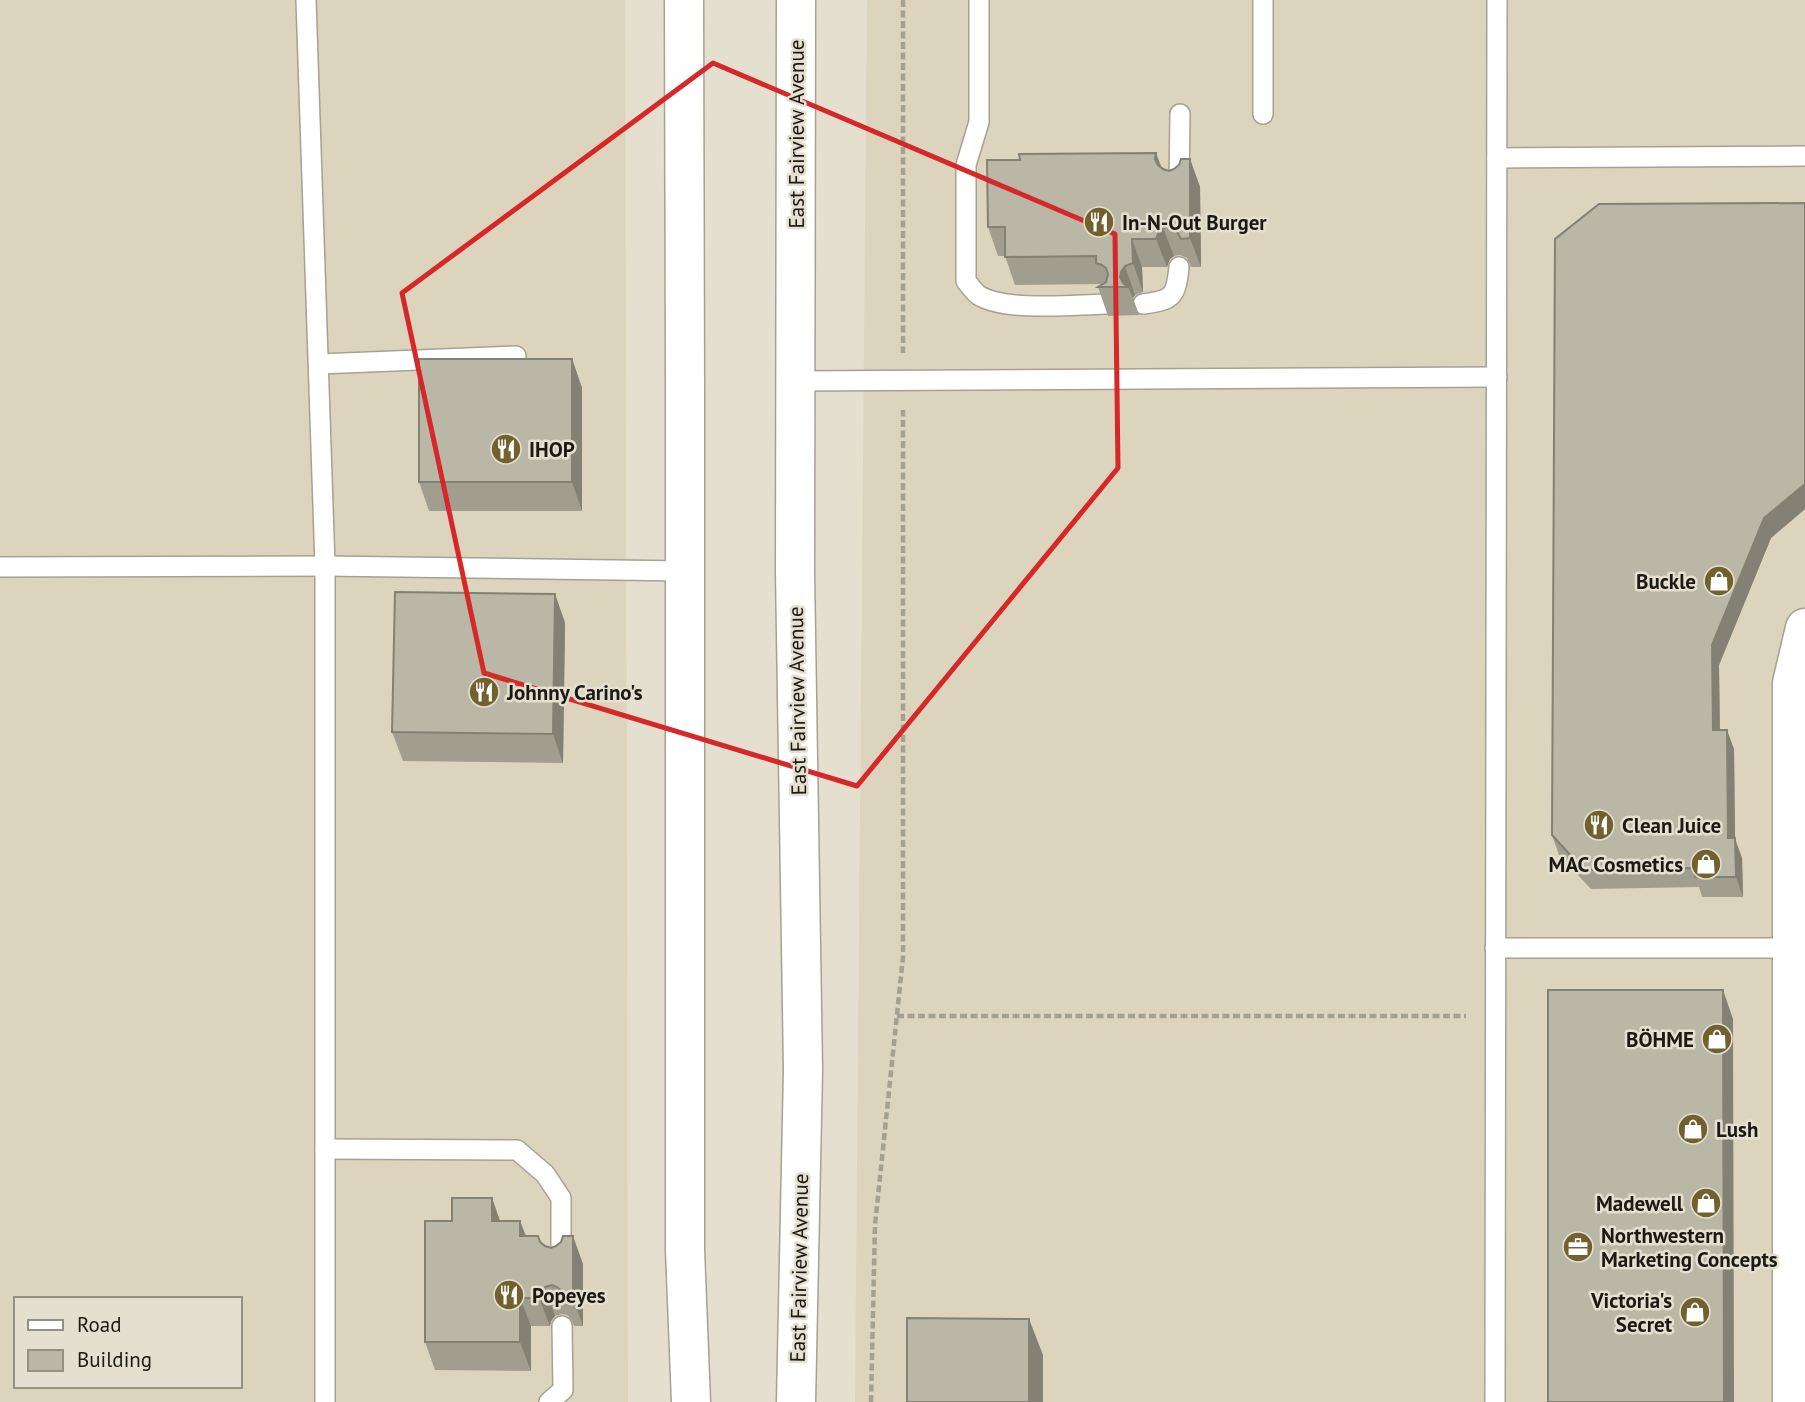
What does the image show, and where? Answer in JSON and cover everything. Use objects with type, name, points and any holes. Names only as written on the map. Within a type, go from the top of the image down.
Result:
[{"type":"main road","points":[[684,0],[685,1250],[691,1402]]},
{"type":"main road","name":"East Fairview Avenue","points":[[796,0],[795,572],[803,1070],[796,1402]]},
{"type":"main road","points":[[1791,1402],[1798,948],[1791,683],[1805,628]]},
{"type":"lane","points":[[306,0],[325,566],[325,1402]]},
{"type":"lane","points":[[979,0],[979,122],[966,165],[966,281],[977,294],[1011,305],[1106,304]]},
{"type":"lane","points":[[1263,0],[1264,114]]},
{"type":"lane","points":[[1495,1402],[1497,0]]},
{"type":"lane","points":[[1179,187],[1180,114]]},
{"type":"lane","points":[[1497,158],[1805,156]]},
{"type":"lane","points":[[1143,304],[1161,302],[1172,295],[1179,267]]},
{"type":"lane","points":[[319,364],[516,356]]},
{"type":"lane","points":[[796,381],[1497,377]]},
{"type":"lane","points":[[0,567],[325,566],[685,571]]},
{"type":"lane","points":[[1495,948],[1798,948]]},
{"type":"lane","points":[[325,1150],[517,1150],[545,1174],[561,1198],[561,1264]]},
{"type":"lane","points":[[549,1402],[563,1390],[562,1326]]},
{"type":"path","points":[[871,1402],[875,1225],[903,957],[903,0]]},
{"type":"path","points":[[897,1016],[1495,1016]]},
{"type":"highlighted area","points":[[713,63],[1115,234],[1118,468],[857,786],[484,673],[402,293]]},
{"type":"shaded area","points":[[0,0],[625,0],[628,1402],[0,1402]]},
{"type":"shaded area","points":[[867,0],[1805,0],[1805,1402],[855,1402]]},
{"type":"building","name":"In-N-Out Burger","points":[[1156,153],[1158,165],[1169,171],[1179,165],[1181,159],[1190,159],[1190,238],[1181,239],[1176,229],[1169,226],[1159,231],[1156,239],[1132,239],[1133,263],[1125,266],[1120,277],[1128,287],[1098,287],[1106,282],[1108,274],[1106,268],[1096,263],[1096,256],[1005,257],[1005,227],[988,227],[987,160],[1020,160],[1019,154]]},
{"type":"building","points":[[1805,203],[1805,484],[1764,518],[1712,645],[1713,730],[1727,730],[1728,838],[1735,838],[1736,877],[1695,877],[1694,868],[1584,870],[1552,835],[1555,239],[1599,204]]},
{"type":"building","name":"IHOP","points":[[419,359],[572,359],[572,482],[419,482]]},
{"type":"building","name":"Johnny Carino's","points":[[395,592],[555,594],[553,734],[392,732]]},
{"type":"building","points":[[1548,990],[1723,990],[1724,1402],[1548,1402]]},
{"type":"building","name":"Popeyes","points":[[452,1198],[492,1198],[492,1221],[520,1221],[520,1236],[538,1236],[540,1242],[551,1248],[561,1242],[563,1236],[573,1236],[573,1298],[564,1298],[562,1291],[552,1285],[545,1287],[539,1298],[520,1298],[520,1342],[425,1342],[425,1221],[452,1221]]},
{"type":"building","points":[[907,1318],[1029,1319],[1029,1402],[907,1402]]},
{"type":"place","name":"In-N-Out Burger","points":[[1099,222]]},
{"type":"place","name":"IHOP","points":[[506,449]]},
{"type":"place","name":"Buckle","points":[[1719,581]]},
{"type":"place","name":"Johnny Carino's","points":[[484,692]]},
{"type":"place","name":"Clean Juice","points":[[1599,825]]},
{"type":"place","name":"MAC Cosmetics","points":[[1706,864]]},
{"type":"place","name":"BÖHME","points":[[1717,1039]]},
{"type":"place","name":"Lush","points":[[1693,1129]]},
{"type":"place","name":"Madewell","points":[[1706,1203]]},
{"type":"place","name":"Northwestern Marketing Concepts","points":[[1578,1247]]},
{"type":"place","name":"Popeyes","points":[[509,1295]]},
{"type":"place","name":"Victoria's Secret","points":[[1695,1312]]}]
